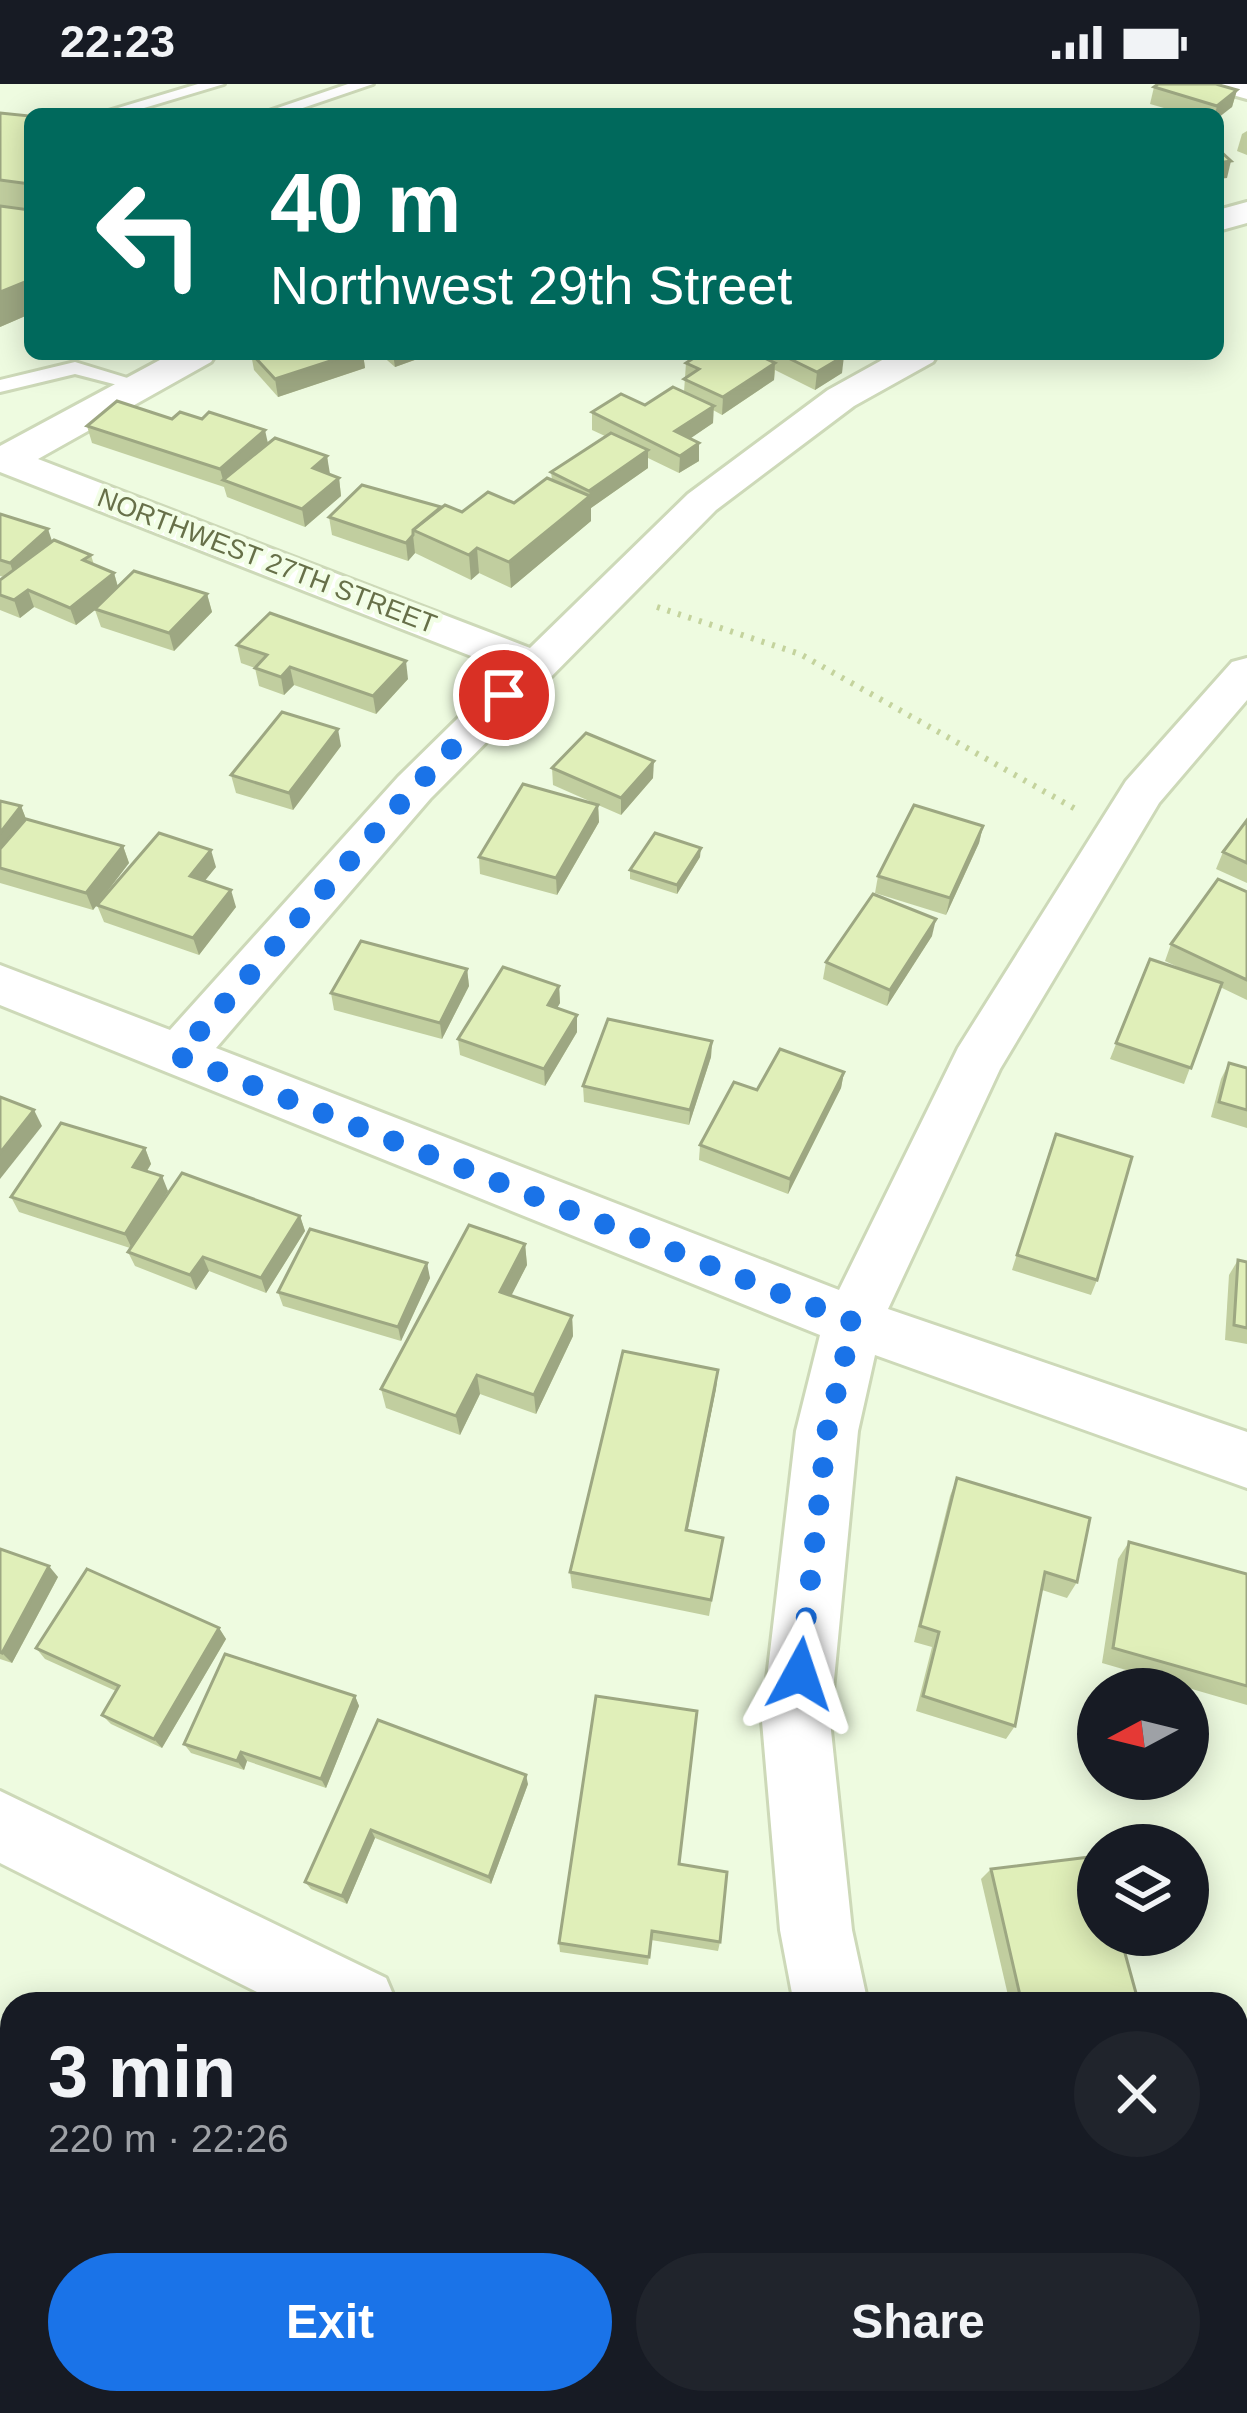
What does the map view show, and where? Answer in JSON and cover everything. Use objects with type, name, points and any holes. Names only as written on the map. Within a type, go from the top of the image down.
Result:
[{"type":"street","points":[[1226,84],[1247,90]]},
{"type":"street","points":[[4,459],[186,360]]},
{"type":"street","points":[[178,1056],[414,788],[702,502],[841,398],[909,360]]},
{"type":"street","name":"NORTHWEST 27TH STREET","points":[[4,459],[534,665]]},
{"type":"street","points":[[829,1992],[816,1930],[796,1721],[827,1431],[853,1322],[977,1062],[1142,791],[1247,672]]},
{"type":"street","points":[[0,984],[853,1322],[1247,1460]]},
{"type":"street","points":[[0,1826],[335,1992]]},
{"type":"lane","points":[[128,108],[216,84]]},
{"type":"lane","points":[[287,108],[365,84]]},
{"type":"lane","points":[[0,386],[72,361],[137,384]]},
{"type":"path","points":[[610,592],[800,654],[1118,832]]},
{"type":"building","points":[[1216,84],[1237,90],[1217,106],[1154,87]]},
{"type":"building","points":[[0,113],[24,115],[24,183],[0,180]]},
{"type":"building","points":[[0,206],[24,209],[24,282],[0,292]]},
{"type":"building","points":[[258,360],[334,360],[275,379]]},
{"type":"building","points":[[792,360],[837,360],[817,372]]},
{"type":"building","points":[[686,363],[775,363],[723,397],[684,379],[699,369]]},
{"type":"building","points":[[673,387],[714,406],[675,431],[699,443],[680,456],[592,412],[621,394],[645,405]]},
{"type":"building","points":[[117,401],[172,419],[180,412],[202,419],[209,412],[265,430],[220,469],[87,426]]},
{"type":"building","points":[[611,433],[648,450],[589,491],[551,472]]},
{"type":"building","points":[[275,438],[327,456],[313,468],[339,478],[302,509],[223,480]]},
{"type":"building","points":[[547,478],[590,496],[509,562],[477,548],[469,555],[413,530],[445,505],[462,512],[488,492],[514,503]]},
{"type":"building","points":[[362,485],[441,507],[413,530],[406,543],[329,517]]},
{"type":"building","points":[[0,514],[48,529],[10,563],[0,560]]},
{"type":"building","points":[[54,540],[91,555],[83,560],[114,573],[70,608],[28,590],[14,600],[0,595],[0,580]]},
{"type":"building","points":[[134,571],[207,594],[169,633],[95,609]]},
{"type":"building","points":[[270,613],[406,661],[373,696],[290,667],[281,677],[255,668],[267,655],[237,645]]},
{"type":"building","points":[[282,712],[338,729],[289,793],[231,775]]},
{"type":"building","points":[[586,733],[654,761],[621,798],[552,768]]},
{"type":"building","points":[[523,784],[598,805],[556,878],[479,857]]},
{"type":"building","points":[[0,801],[21,806],[0,833]]},
{"type":"building","points":[[914,805],[983,826],[950,898],[878,876]]},
{"type":"building","points":[[26,819],[123,846],[86,893],[0,868],[0,849]]},
{"type":"building","points":[[1247,820],[1247,863],[1223,852]]},
{"type":"building","points":[[159,833],[211,850],[190,876],[231,890],[193,938],[97,905]]},
{"type":"building","points":[[655,833],[701,848],[677,885],[630,870]]},
{"type":"building","points":[[1218,879],[1247,892],[1247,980],[1171,944]]},
{"type":"building","points":[[873,894],[936,919],[890,990],[826,962]]},
{"type":"building","points":[[361,941],[467,969],[440,1023],[331,993]]},
{"type":"building","points":[[1150,959],[1222,983],[1191,1068],[1116,1043]]},
{"type":"building","points":[[503,967],[559,986],[548,1005],[577,1015],[544,1069],[458,1039]]},
{"type":"building","points":[[608,1019],[712,1041],[690,1110],[583,1086]]},
{"type":"building","points":[[780,1049],[844,1072],[790,1179],[700,1145],[734,1082],[757,1090]]},
{"type":"building","points":[[1229,1063],[1247,1068],[1247,1110],[1219,1102]]},
{"type":"building","points":[[0,1097],[34,1110],[0,1153]]},
{"type":"building","points":[[61,1123],[145,1148],[133,1167],[162,1176],[125,1234],[11,1197]]},
{"type":"building","points":[[1056,1134],[1132,1157],[1097,1280],[1017,1255]]},
{"type":"building","points":[[182,1173],[300,1216],[261,1278],[203,1257],[190,1275],[128,1252]]},
{"type":"building","points":[[469,1225],[525,1244],[500,1292],[572,1316],[534,1395],[477,1375],[456,1416],[381,1389]]},
{"type":"building","points":[[310,1229],[427,1263],[398,1327],[278,1292]]},
{"type":"building","points":[[1238,1260],[1247,1262],[1247,1328],[1234,1325]]},
{"type":"building","points":[[623,1351],[718,1370],[686,1530],[723,1538],[711,1600],[570,1572]]},
{"type":"building","points":[[957,1478],[1090,1518],[1077,1582],[1045,1572],[1015,1726],[923,1696],[939,1632],[920,1626]]},
{"type":"building","points":[[1129,1542],[1247,1574],[1247,1686],[1209,1675],[1209,1668],[1184,1668],[1113,1648]]},
{"type":"building","points":[[0,1549],[49,1566],[2,1653],[0,1652]]},
{"type":"building","points":[[87,1569],[219,1628],[154,1739],[102,1715],[119,1686],[36,1648]]},
{"type":"building","points":[[225,1654],[355,1696],[321,1779],[241,1752],[237,1761],[184,1744]]},
{"type":"building","points":[[596,1696],[697,1711],[679,1864],[727,1872],[720,1942],[652,1931],[649,1957],[559,1943]]},
{"type":"building","points":[[378,1720],[526,1775],[489,1877],[371,1830],[342,1896],[305,1882]]},
{"type":"building","points":[[1077,1859],[1077,1956],[1126,1956],[1136,1992],[1019,1992],[991,1869]]},
{"type":"route","points":[[504,695],[414,788],[178,1056],[853,1322],[827,1431],[800,1674]]}]
